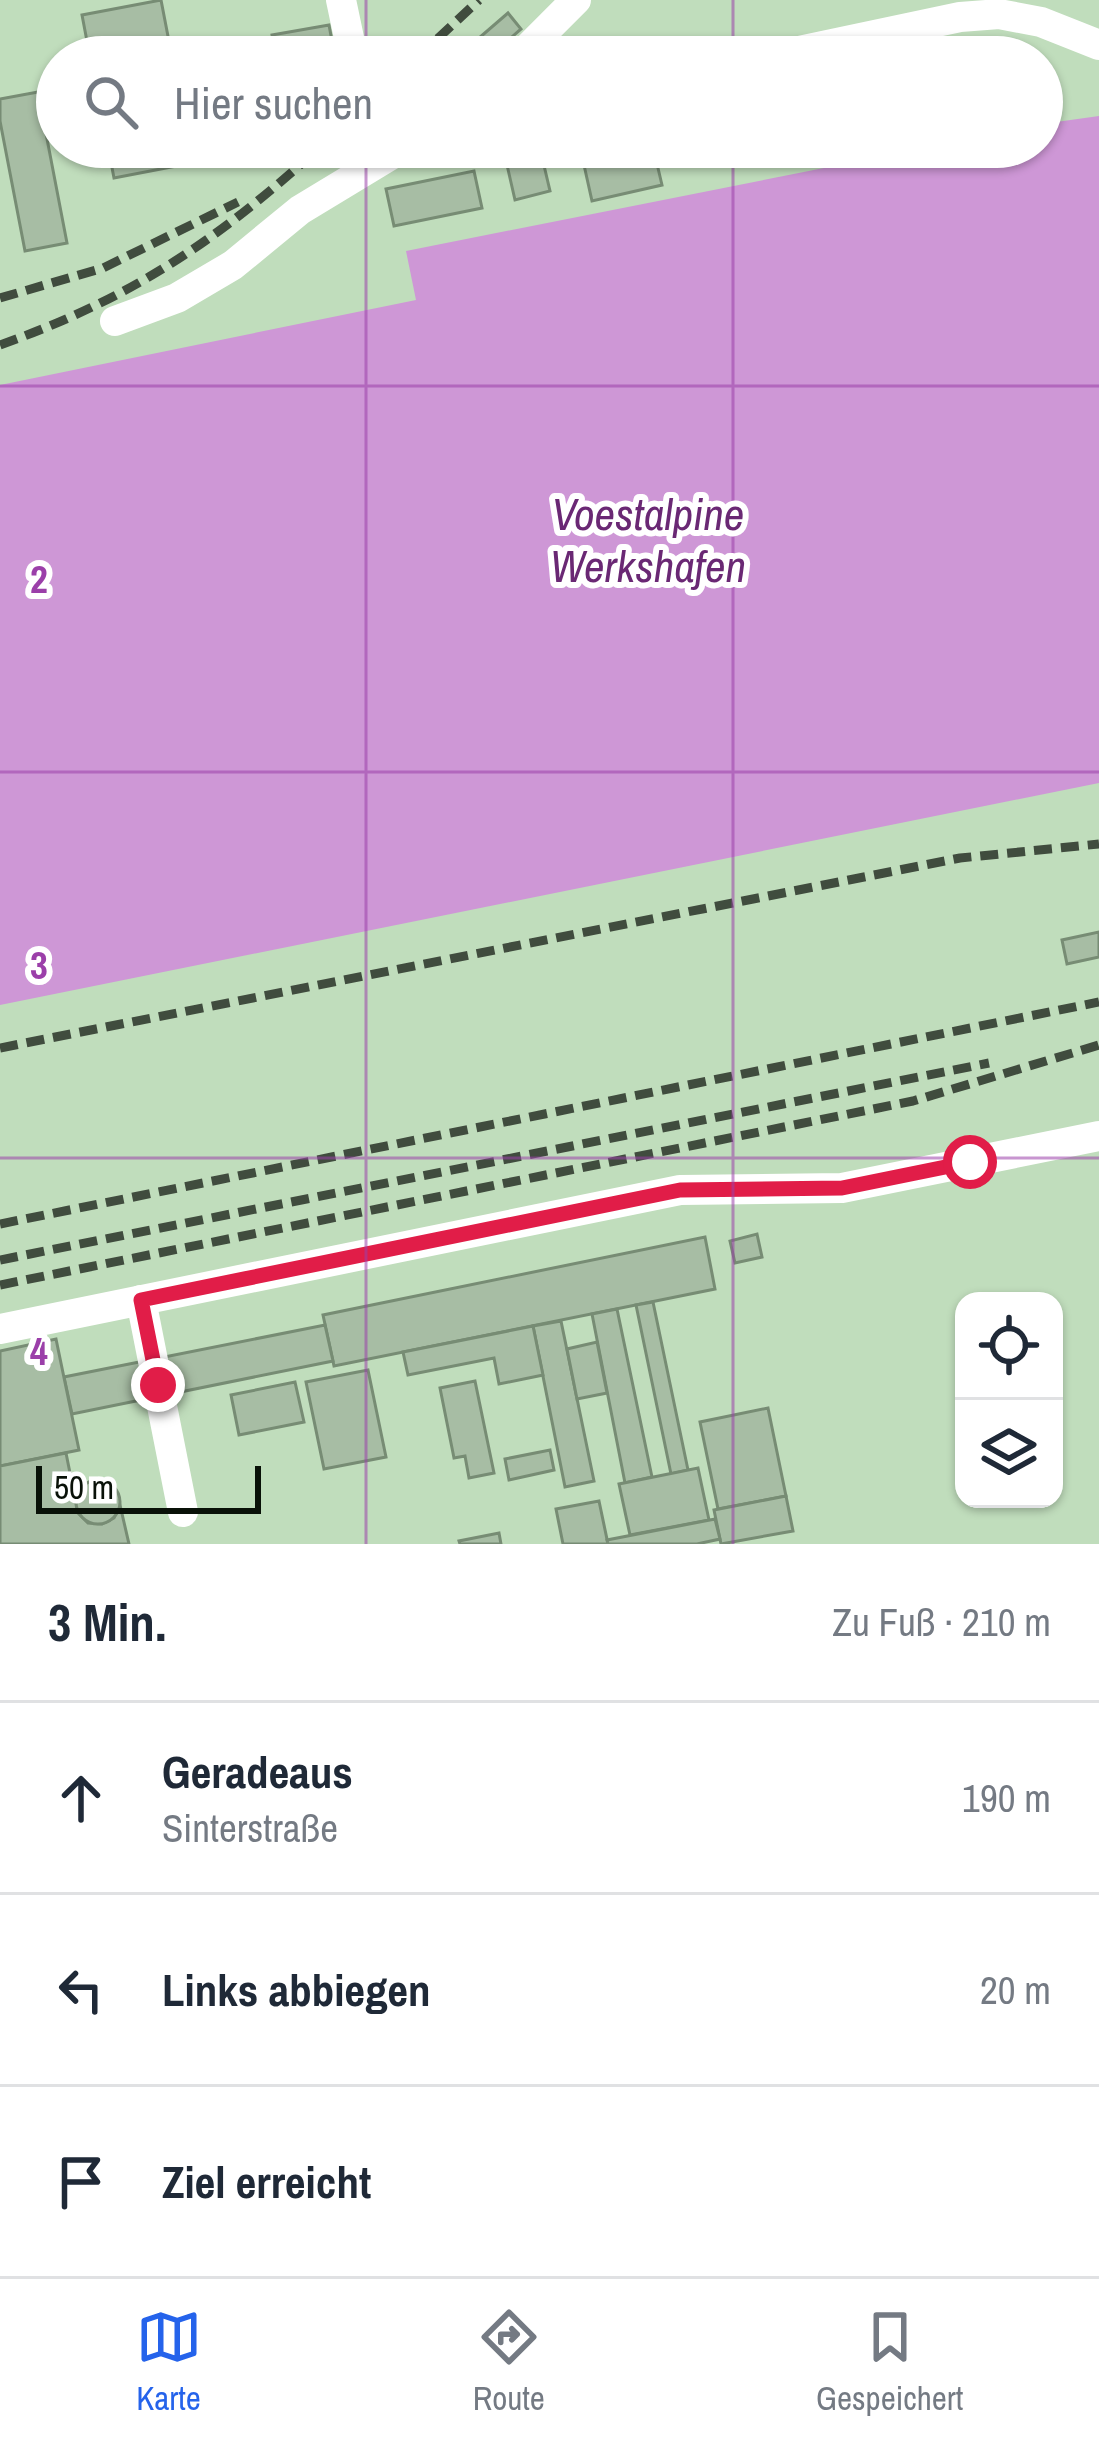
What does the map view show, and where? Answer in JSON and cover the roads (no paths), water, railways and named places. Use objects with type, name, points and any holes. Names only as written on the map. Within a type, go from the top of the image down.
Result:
[{"type":"street","points":[[341,0],[349,36]]},
{"type":"street","points":[[540,36],[576,0]]},
{"type":"street","points":[[871,36],[999,14],[1042,22],[1099,45]]},
{"type":"street","points":[[115,321],[177,298],[233,265],[300,210],[369,168]]},
{"type":"street","points":[[0,1329],[680,1190],[842,1188],[1099,1136]]},
{"type":"street","points":[[141,1300],[184,1512]]},
{"type":"water","name":"Voestalpine Werkshafen","points":[[1099,116],[1099,783],[0,1005],[0,385],[416,300],[406,251],[824,168],[1063,168],[1063,121]]},
{"type":"railway","points":[[440,36],[479,0]]},
{"type":"railway","points":[[0,345],[91,307],[171,264],[295,168]]},
{"type":"railway","points":[[0,298],[103,268],[238,202]]},
{"type":"railway","points":[[0,1048],[960,858],[1099,844]]},
{"type":"railway","points":[[0,1224],[1099,1002]]},
{"type":"railway","points":[[0,1285],[913,1101],[1099,1045]]},
{"type":"railway","points":[[0,1260],[989,1063]]}]
